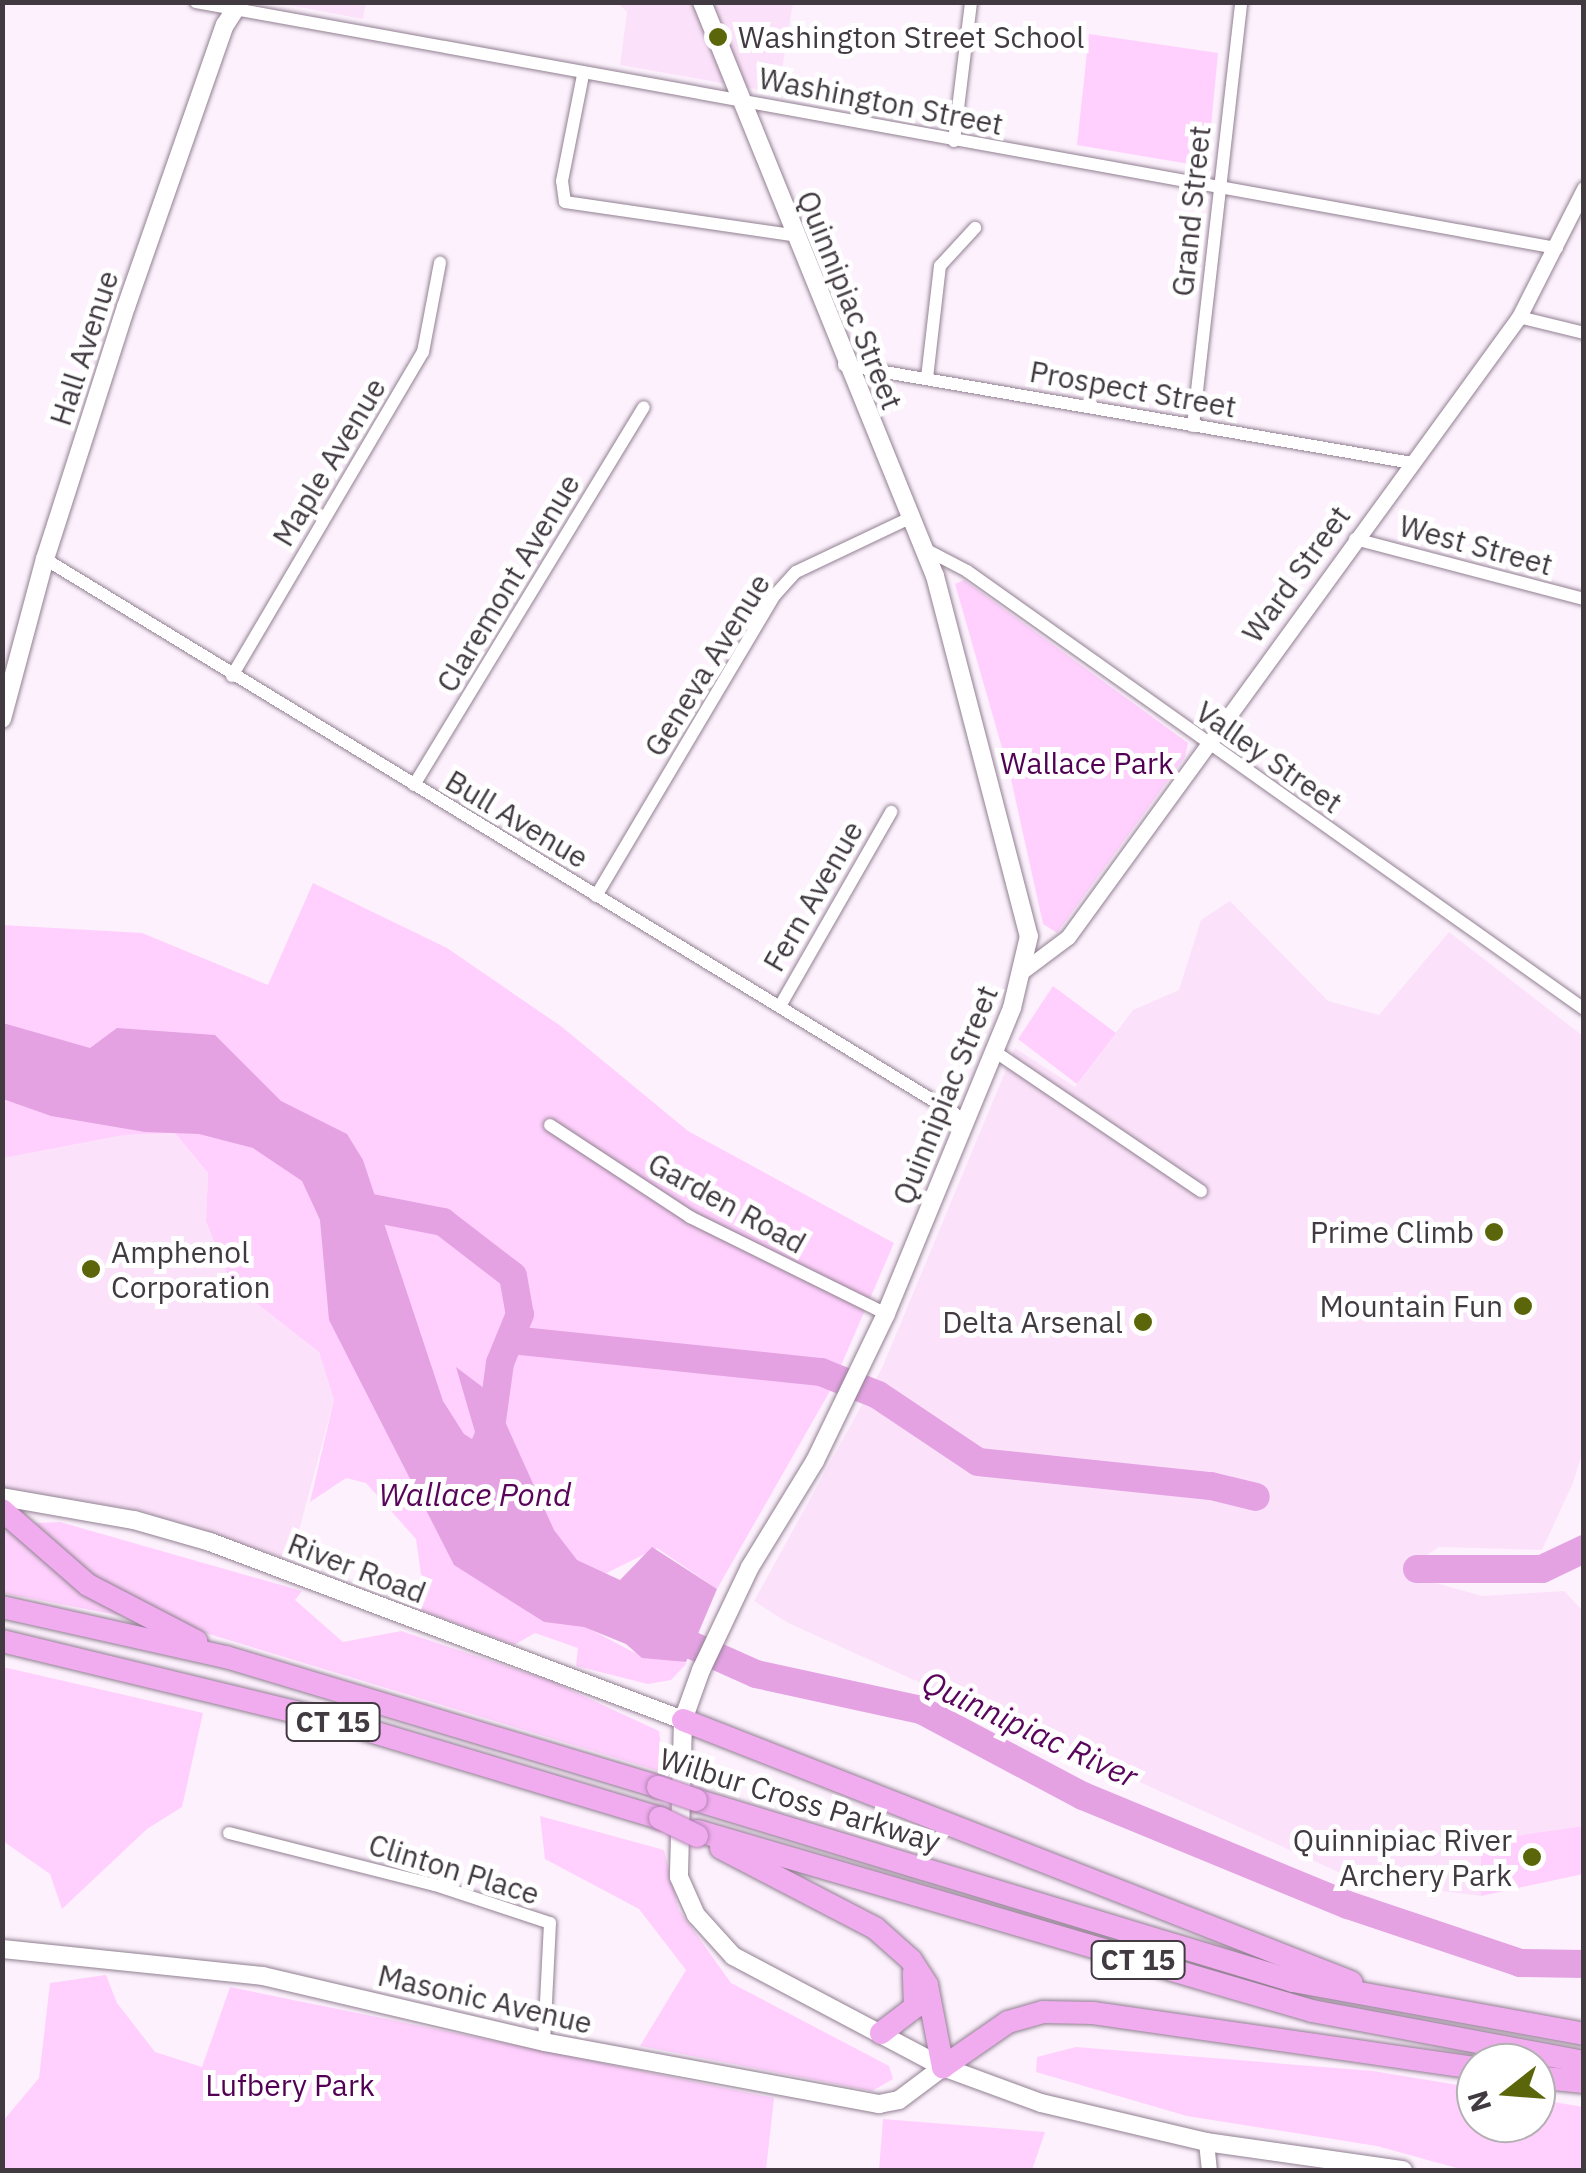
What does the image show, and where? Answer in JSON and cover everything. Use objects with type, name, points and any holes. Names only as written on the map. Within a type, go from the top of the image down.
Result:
[{"type":"highway","points":[[2,1510],[88,1585],[226,1657]]},
{"type":"highway","name":"Wilbur Cross Parkway","points":[[2,1607],[226,1657],[1293,1981],[1584,2034]]},
{"type":"highway","name":"Wilbur Cross Parkway","points":[[2,1640],[352,1726],[660,1818],[698,1834],[1312,2011],[1584,2062]]},
{"type":"highway","points":[[683,1720],[1410,2005]]},
{"type":"highway","points":[[698,1834],[874,1928],[912,1960],[927,1984],[943,2066],[1008,2022],[1042,2012],[1093,2013],[1456,2065]]},
{"type":"highway","points":[[881,2034],[915,2007],[912,1960]]},
{"type":"highway","points":[[1556,2078],[1584,2082]]},
{"type":"main road","name":"Quinnipiac Street","points":[[702,2],[844,365],[925,549],[1027,923],[1024,970],[886,1314],[848,1394],[738,1592],[701,1670],[683,1720],[677,1865],[696,1915],[745,1964],[943,2066],[1041,2102],[1206,2142],[1403,2170]]},
{"type":"main road","name":"Hall Avenue","points":[[2,719],[44,559],[126,306],[237,6]]},
{"type":"main road","name":"River Road","points":[[2,1498],[134,1520],[210,1542],[683,1720]]},
{"type":"main road","name":"Masonic Avenue","points":[[2,1948],[263,1976],[544,2042],[879,2104],[900,2100],[943,2066]]},
{"type":"street","name":"Washington Street","points":[[196,2],[237,6],[583,74],[1557,248]]},
{"type":"street","points":[[954,141],[971,2]]},
{"type":"street","name":"Grand Street","points":[[1193,426],[1240,2]]},
{"type":"street","points":[[583,74],[562,181],[565,202],[792,235]]},
{"type":"street","name":"Ward Street","points":[[1024,970],[1068,937],[1519,316],[1584,189]]},
{"type":"street","points":[[927,378],[940,266],[975,228]]},
{"type":"street","name":"Maple Avenue","points":[[232,676],[423,352],[440,263]]},
{"type":"street","points":[[1519,316],[1584,333]]},
{"type":"street","name":"Prospect Street","points":[[844,365],[1412,463]]},
{"type":"street","name":"Claremont Avenue","points":[[414,785],[644,406]]},
{"type":"street","name":"Geneva Avenue","points":[[596,896],[775,595],[796,572],[912,516]]},
{"type":"street","name":"West Street","points":[[1355,539],[1584,599]]},
{"type":"street","name":"Valley Street","points":[[925,549],[967,571],[1584,1009]]},
{"type":"street","name":"Bull Avenue","points":[[44,559],[965,1120]]},
{"type":"street","name":"Fern Avenue","points":[[780,1006],[891,812]]},
{"type":"street","points":[[994,1050],[1200,1191]]},
{"type":"street","name":"Garden Road","points":[[550,1125],[690,1217],[886,1314]]},
{"type":"street","name":"Clinton Place","points":[[229,1833],[435,1885],[550,1924],[544,2042]]},
{"type":"street","points":[[1206,2142],[1209,2170]]},
{"type":"shaded area","points":[[278,2],[366,3],[363,19]]},
{"type":"shaded area","points":[[618,3],[793,3],[778,93],[620,65],[627,12]]},
{"type":"shaded area","points":[[1230,901],[1328,1001],[1379,1015],[1449,932],[1583,1036],[1584,1447],[1573,1483],[1542,1550],[1439,1547],[1420,1560],[1414,1577],[1482,1596],[1564,1591],[1583,1611],[1583,1826],[1481,1842],[1481,1896],[1356,1880],[786,1622],[754,1601],[882,1368],[1015,1048],[1075,1087],[1133,1010],[1179,990],[1201,920]]},
{"type":"shaded area","points":[[175,1133],[208,1173],[206,1221],[319,1352],[334,1400],[294,1549],[297,1562],[138,1510],[3,1488],[2,1158],[124,1135]]},
{"type":"green space","points":[[1089,34],[1218,53],[1207,167],[1077,145]]},
{"type":"green space","name":"Wallace Park","points":[[964,580],[1188,743],[1185,757],[1057,933],[1043,924],[1011,779],[955,584]]},
{"type":"green space","points":[[313,883],[447,948],[562,1027],[688,1131],[894,1243],[830,1391],[717,1589],[657,1548],[528,1612],[544,1622],[584,1626],[633,1652],[687,1663],[671,1680],[648,1684],[576,1666],[578,1648],[535,1633],[514,1645],[415,1608],[423,1588],[416,1539],[366,1483],[346,1478],[310,1502],[334,1400],[319,1352],[231,1283],[206,1221],[208,1173],[175,1133],[124,1135],[3,1158],[2,925],[142,933],[268,985]]},
{"type":"green space","points":[[1053,986],[1116,1033],[1077,1084],[1018,1039]]},
{"type":"green space","points":[[60,1522],[302,1591],[295,1600],[343,1642],[401,1631],[551,1681],[659,1731],[665,1773],[199,1631],[97,1579],[35,1523]]},
{"type":"green space","points":[[3,1524],[72,1583],[122,1616],[3,1593]]},
{"type":"green space","points":[[3,1667],[203,1713],[182,1807],[147,1829],[62,1909],[50,1874],[3,1841]]},
{"type":"green space","points":[[540,1816],[664,1850],[679,1910],[731,1983],[889,2066],[893,2079],[872,2091],[640,2046],[686,1970],[639,1909],[545,1859]]},
{"type":"green space","name":"Quinnipiac River Archery Park","points":[[1583,1826],[1583,1874],[1481,1896],[1481,1841]]},
{"type":"green space","name":"Lufbery Park","points":[[106,1975],[117,2003],[155,2052],[202,2067],[230,1987],[774,2098],[766,2170],[3,2170],[3,2121],[39,2078],[50,1983]]},
{"type":"green space","points":[[1076,2047],[1373,2071],[1456,2085],[1456,2143],[1556,2143],[1556,2102],[1583,2107],[1583,2170],[1464,2170],[1377,2146],[1187,2116],[1036,2072],[1037,2057]]},
{"type":"green space","points":[[883,2119],[1045,2132],[1032,2170],[879,2170]]},
{"type":"water","name":"Wallace Pond","points":[[3,1023],[90,1048],[117,1028],[215,1035],[281,1101],[347,1134],[363,1160],[443,1401],[464,1434],[472,1439],[475,1432],[456,1367],[493,1395],[554,1530],[577,1560],[620,1580],[652,1547],[717,1589],[686,1662],[642,1658],[626,1644],[584,1627],[544,1622],[454,1565],[329,1320],[320,1220],[302,1181],[253,1148],[199,1134],[145,1132],[51,1116],[3,1099]]},
{"type":"waterway","name":"Quinnipiac River","points":[[346,1203],[443,1222],[513,1276],[520,1314],[500,1363],[490,1435]]},
{"type":"waterway","name":"Quinnipiac River","points":[[511,1340],[821,1372],[878,1395],[978,1462],[1211,1486],[1256,1497]]},
{"type":"waterway","name":"Quinnipiac River","points":[[1417,1569],[1542,1569],[1584,1549]]},
{"type":"waterway","name":"Quinnipiac River","points":[[662,1632],[756,1674],[921,1710],[1083,1796],[1348,1905],[1520,1963],[1584,1964]]},
{"type":"place","name":"Washington Street School","points":[[718,37]]},
{"type":"place","name":"Prime Climb","points":[[1494,1232]]},
{"type":"place","name":"Amphenol Corporation","points":[[91,1269]]},
{"type":"place","name":"Mountain Fun","points":[[1523,1306]]},
{"type":"place","name":"Delta Arsenal","points":[[1143,1322]]},
{"type":"place","name":"Quinnipiac River Archery Park","points":[[1532,1857]]}]
